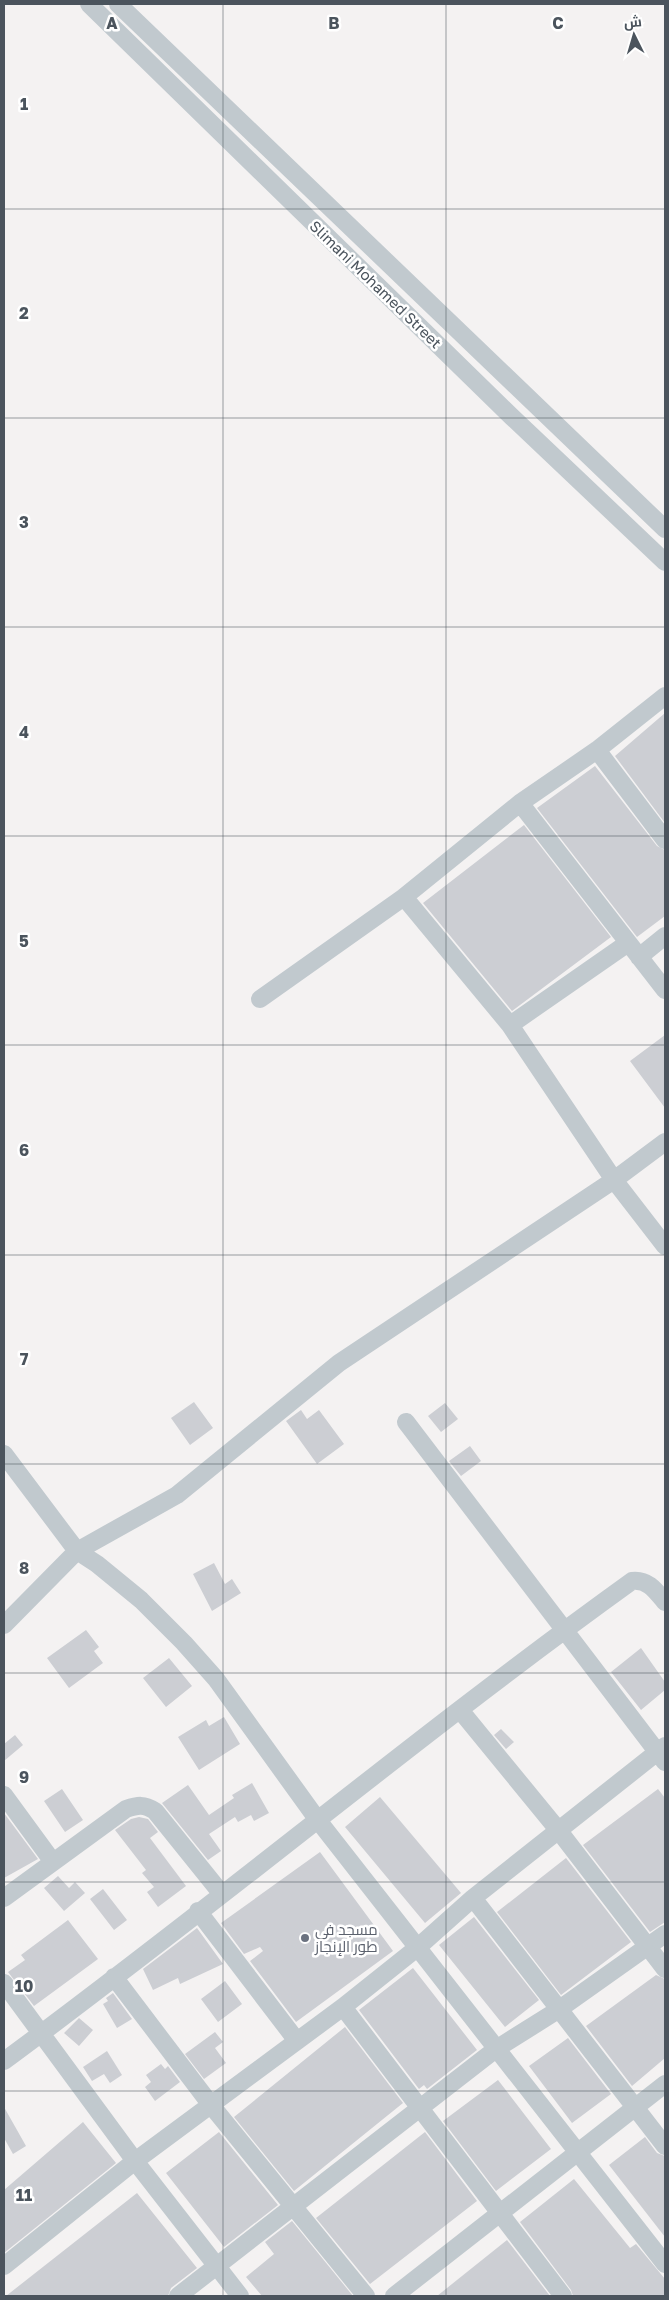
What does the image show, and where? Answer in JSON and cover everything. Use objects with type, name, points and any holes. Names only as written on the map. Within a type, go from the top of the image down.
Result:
[{"type":"street","name":"Slimani Mohamed Street","points":[[88,4],[512,418],[665,562]]},
{"type":"street","name":"Slimani Mohamed Street","points":[[118,4],[665,529]]},
{"type":"street","points":[[260,1000],[404,896],[520,803],[597,750],[665,696]]},
{"type":"street","points":[[597,750],[665,840]]},
{"type":"street","points":[[520,803],[665,990]]},
{"type":"street","points":[[404,896],[510,1026],[614,1180],[665,1246]]},
{"type":"street","points":[[510,1026],[633,950],[665,936]]},
{"type":"street","points":[[4,1625],[77,1551],[177,1495],[339,1363],[614,1180],[665,1142]]},
{"type":"street","points":[[4,2266],[136,2160],[343,2007],[417,1948],[473,1898],[663,1753],[564,1631],[406,1422]]},
{"type":"street","points":[[4,1454],[77,1551],[120,1582],[184,1643],[216,1679],[317,1819],[577,2154],[665,2264]]},
{"type":"street","points":[[4,2061],[317,1819],[564,1631],[632,1582],[640,1580],[647,1584],[665,1602]]},
{"type":"street","points":[[460,1710],[559,1832],[665,1969]]},
{"type":"street","points":[[4,1795],[53,1862]]},
{"type":"street","points":[[4,1898],[126,1809],[138,1805],[147,1806],[155,1811],[221,1893]]},
{"type":"street","points":[[473,1898],[665,2146]]},
{"type":"street","points":[[198,1911],[297,2041]]},
{"type":"street","points":[[178,2296],[496,2049],[558,2010],[665,1934]]},
{"type":"street","points":[[114,1977],[211,2105],[366,2296]]},
{"type":"street","points":[[4,1983],[240,2296]]},
{"type":"street","points":[[343,2007],[563,2296]]},
{"type":"street","points":[[394,2296],[665,2084]]},
{"type":"building","points":[[665,713],[665,823],[615,756]]},
{"type":"building","points":[[595,766],[657,846],[665,850],[665,916],[637,937],[537,808]]},
{"type":"building","points":[[524,825],[611,937],[512,1011],[423,903]]},
{"type":"building","points":[[665,1035],[665,1108],[630,1061]]},
{"type":"building","points":[[194,1402],[213,1428],[190,1445],[171,1418]]},
{"type":"building","points":[[445,1403],[458,1419],[441,1432],[428,1416]]},
{"type":"building","points":[[301,1410],[307,1419],[319,1410],[344,1444],[317,1464],[286,1421]]},
{"type":"building","points":[[470,1446],[481,1461],[461,1476],[449,1461]]},
{"type":"building","points":[[214,1563],[225,1584],[232,1579],[241,1593],[212,1611],[193,1574]]},
{"type":"building","points":[[86,1630],[99,1647],[94,1651],[103,1663],[69,1688],[47,1658]]},
{"type":"building","points":[[641,1648],[665,1682],[665,1690],[641,1710],[611,1672]]},
{"type":"building","points":[[169,1658],[192,1686],[166,1707],[143,1678]]},
{"type":"building","points":[[224,1717],[240,1744],[199,1770],[178,1737],[206,1720],[209,1726]]},
{"type":"building","points":[[501,1729],[514,1742],[506,1749],[494,1735]]},
{"type":"building","points":[[15,1735],[23,1745],[4,1761],[4,1744]]},
{"type":"building","points":[[252,1783],[269,1813],[254,1821],[251,1815],[238,1822],[235,1817],[209,1834],[221,1851],[208,1860],[162,1803],[188,1785],[209,1815],[234,1798],[232,1795]]},
{"type":"building","points":[[62,1789],[83,1820],[65,1832],[44,1801]]},
{"type":"building","points":[[658,1789],[665,1798],[665,1922],[650,1932],[583,1845]]},
{"type":"building","points":[[380,1797],[461,1893],[425,1923],[345,1827]]},
{"type":"building","points":[[4,1813],[38,1859],[4,1878]]},
{"type":"building","points":[[139,1817],[148,1819],[158,1832],[150,1838],[186,1886],[158,1907],[147,1892],[154,1887],[142,1873],[146,1870],[115,1830],[131,1819]]},
{"type":"building","name":"مسجد في طور الإنجاز","points":[[320,1852],[393,1951],[296,2022],[250,1961],[263,1951],[260,1947],[244,1954],[221,1923]]},
{"type":"building","points":[[566,1858],[631,1942],[561,1995],[497,1912]]},
{"type":"building","points":[[58,1876],[69,1888],[75,1882],[85,1893],[64,1911],[44,1888]]},
{"type":"building","points":[[103,1889],[127,1920],[114,1930],[90,1899]]},
{"type":"building","points":[[474,1917],[539,2000],[505,2027],[439,1945]]},
{"type":"building","points":[[68,1920],[98,1959],[34,2006],[8,1972],[25,1960],[21,1955]]},
{"type":"building","points":[[197,1928],[223,1964],[180,1984],[178,1978],[153,1990],[143,1969]]},
{"type":"building","points":[[413,1968],[477,2050],[427,2089],[424,2085],[419,2089],[359,2010]]},
{"type":"building","points":[[656,1975],[665,1979],[665,2058],[632,2086],[586,2026]]},
{"type":"building","points":[[225,1981],[242,2004],[218,2022],[201,1999]]},
{"type":"building","points":[[113,1993],[132,2019],[117,2028],[103,2004],[108,2001],[106,1998]]},
{"type":"building","points":[[79,2018],[93,2030],[79,2046],[64,2033]]},
{"type":"building","points":[[345,2027],[403,2103],[294,2191],[234,2117]]},
{"type":"building","points":[[215,2032],[223,2042],[215,2048],[226,2063],[204,2079],[185,2054]]},
{"type":"building","points":[[568,2038],[611,2094],[572,2123],[529,2066]]},
{"type":"building","points":[[107,2051],[122,2075],[110,2083],[104,2074],[92,2081],[83,2067]]},
{"type":"building","points":[[161,2064],[165,2069],[168,2066],[180,2082],[155,2101],[145,2087],[151,2082],[146,2075]]},
{"type":"building","points":[[498,2080],[551,2149],[496,2191],[443,2121]]},
{"type":"building","points":[[4,2107],[26,2146],[13,2154],[4,2138]]},
{"type":"building","points":[[83,2122],[116,2163],[4,2253],[4,2190]]},
{"type":"building","points":[[219,2132],[278,2205],[224,2247],[166,2173]]},
{"type":"building","points":[[425,2132],[477,2201],[370,2284],[316,2218]]},
{"type":"building","points":[[645,2137],[657,2153],[665,2156],[665,2237],[609,2165]]},
{"type":"building","points":[[574,2179],[630,2248],[636,2244],[665,2279],[665,2296],[573,2296],[571,2290],[520,2222]]},
{"type":"building","points":[[137,2193],[197,2268],[171,2288],[168,2296],[6,2296]]},
{"type":"building","points":[[292,2221],[353,2296],[262,2296],[246,2277],[274,2254],[265,2242]]},
{"type":"building","points":[[507,2240],[550,2296],[437,2296]]},
{"type":"place","name":"مسجد في طور الإنجاز","points":[[305,1938]]}]
